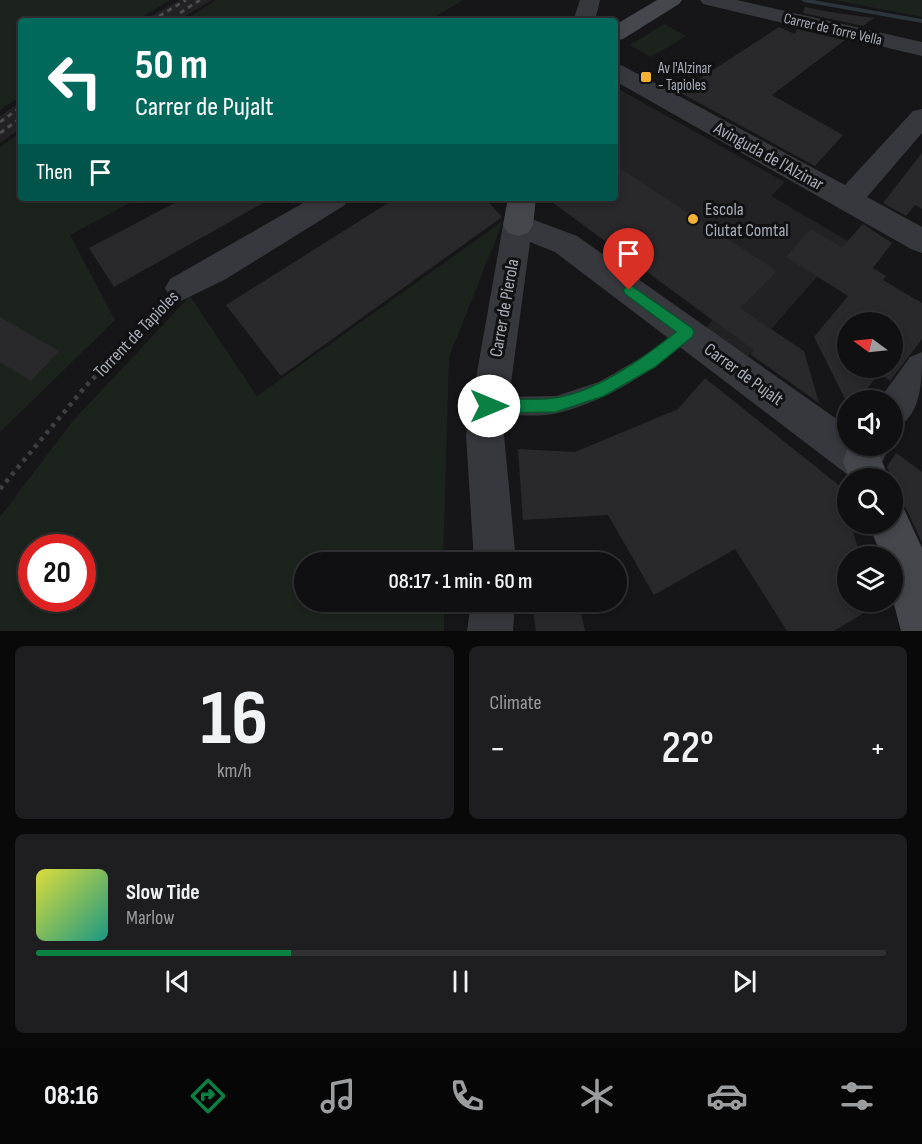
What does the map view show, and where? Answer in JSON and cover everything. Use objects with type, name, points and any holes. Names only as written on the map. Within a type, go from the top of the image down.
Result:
[{"type":"street","points":[[585,18],[590,0]]},
{"type":"street","points":[[618,32],[672,0]]},
{"type":"street","name":"Carrer de Torre Vella","points":[[710,0],[922,49]]},
{"type":"street","name":"Avinguda de l'Alzinar","points":[[618,73],[922,241]]},
{"type":"street","points":[[848,200],[922,117]]},
{"type":"street","name":"Torrent de Tapioles","points":[[181,288],[330,201]]},
{"type":"street","name":"Carrer de Pujalt","points":[[520,211],[867,462]]},
{"type":"street","name":"Carrer de Pierola","points":[[495,552],[485,435],[520,211]]},
{"type":"street","points":[[903,396],[922,368]]},
{"type":"street","points":[[894,534],[906,561],[922,628]]},
{"type":"street","points":[[490,631],[492,612]]},
{"type":"lane","points":[[489,406],[556,405],[604,389],[650,362],[687,332]]},
{"type":"path","name":"Torrent de Tapioles","points":[[0,489],[85,387],[181,288]]},
{"type":"shaded area","points":[[0,0],[170,0],[141,18],[18,18],[18,98],[0,110]]},
{"type":"shaded area","points":[[180,0],[212,0],[182,18],[147,18]]},
{"type":"shaded area","points":[[216,0],[463,0],[433,18],[189,18]]},
{"type":"shaded area","points":[[834,0],[922,0],[922,17]]},
{"type":"shaded area","points":[[664,24],[686,36],[651,57],[630,45]]},
{"type":"shaded area","name":"Escola Ciutat Comtal","points":[[618,89],[785,182],[771,196],[848,241],[747,357],[706,328],[712,320],[550,201],[618,201]]},
{"type":"shaded area","points":[[18,104],[18,130],[0,143],[0,116]]},
{"type":"shaded area","points":[[18,134],[18,201],[133,201],[70,235],[115,320],[0,432],[0,147]]},
{"type":"shaded area","points":[[503,221],[449,357],[443,552],[294,552],[294,612],[444,612],[444,631],[0,631],[0,517],[72,422],[190,296],[257,396]]},
{"type":"building","points":[[805,7],[874,18],[863,26],[803,13]]},
{"type":"building","points":[[779,27],[795,34],[797,29],[845,40],[772,95],[843,135],[815,166],[679,92]]},
{"type":"building","points":[[922,153],[922,209],[915,205],[906,216],[883,203]]},
{"type":"building","points":[[618,167],[777,271],[740,308],[804,351],[819,403],[750,354],[754,350],[551,201],[618,201]]},
{"type":"building","points":[[178,201],[267,201],[114,287],[89,248]]},
{"type":"building","points":[[391,201],[488,201],[502,217],[281,376],[226,305]]},
{"type":"building","points":[[863,224],[892,243],[873,268],[886,276],[883,280],[922,303],[922,339],[903,364],[903,312],[837,312],[837,378],[875,378],[866,390],[840,390],[814,337],[848,296],[786,257],[811,229],[842,247]]},
{"type":"building","points":[[0,317],[59,351],[31,381],[0,362]]},
{"type":"building","points":[[705,378],[837,484],[837,534],[854,534],[857,546],[837,546],[837,612],[866,612],[834,631],[787,631],[735,549],[654,595],[608,515],[523,520],[518,449],[575,452],[678,409]]},
{"type":"building","points":[[894,456],[900,456],[922,472],[922,543],[906,508],[903,507],[903,468],[887,467]]},
{"type":"building","points":[[533,612],[581,612],[585,631],[536,631]]},
{"type":"waterway","points":[[804,0],[922,21]]},
{"type":"railway","points":[[156,18],[186,0]]},
{"type":"railway","points":[[180,13],[200,0]]},
{"type":"railway","points":[[0,122],[18,109]]},
{"type":"railway","points":[[0,133],[18,120]]},
{"type":"place","name":"Av l'Alzinar - Tapioles","points":[[646,77]]},
{"type":"place","name":"Escola Ciutat Comtal","points":[[693,219]]},
{"type":"route","points":[[489,406],[556,405],[604,389],[650,362],[687,332],[629,290]]}]
